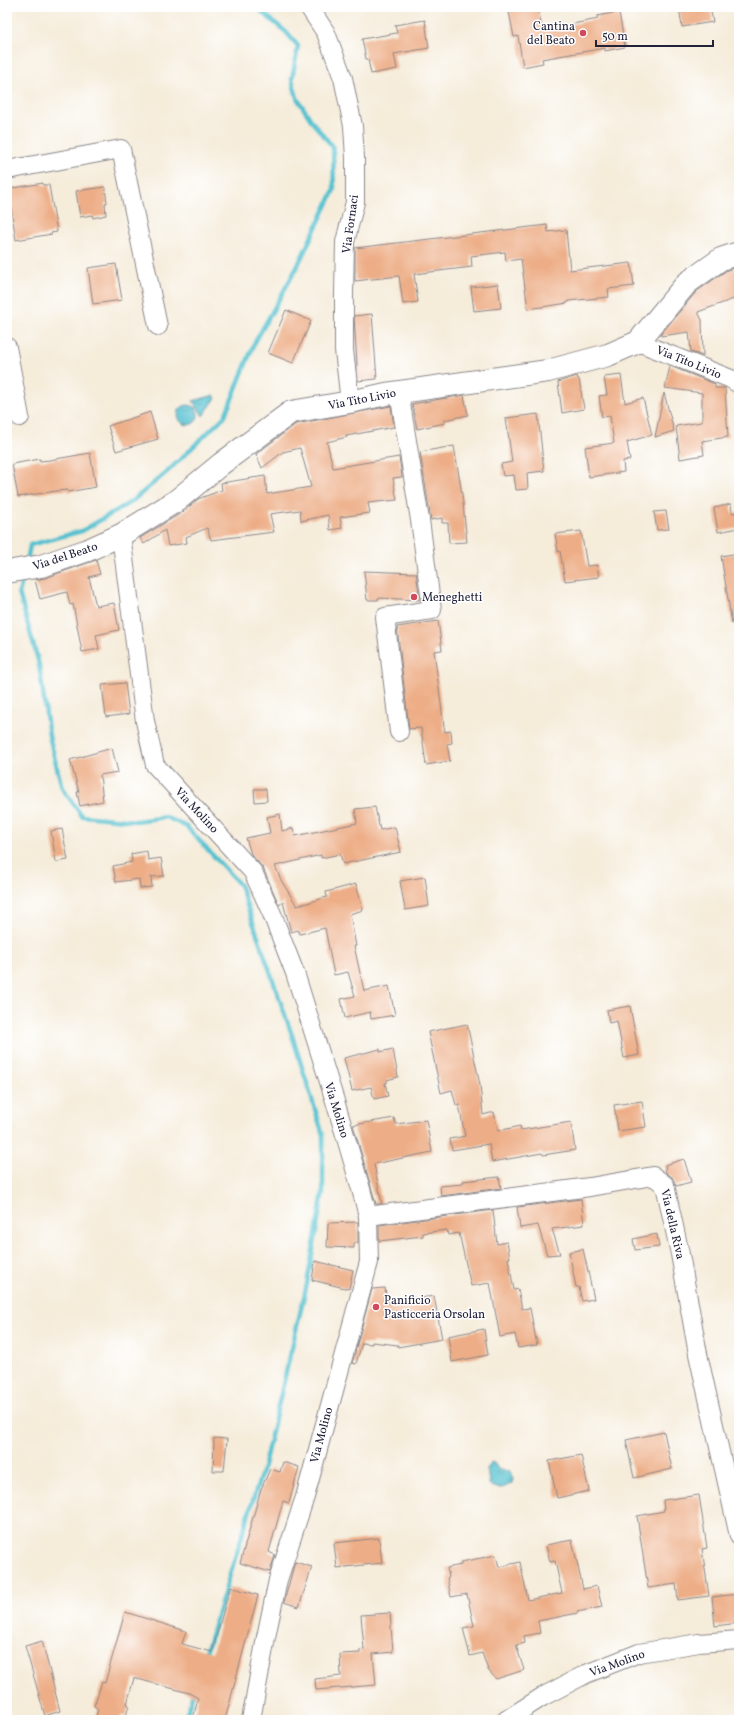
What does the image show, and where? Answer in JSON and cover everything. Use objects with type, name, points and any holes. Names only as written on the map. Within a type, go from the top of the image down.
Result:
[{"type":"street","name":"Via Fornaci","points":[[310,7],[326,33],[343,78],[354,126],[356,158],[355,202],[345,242],[344,294],[344,350],[350,402]]},
{"type":"street","points":[[7,170],[121,149],[158,326]]},
{"type":"street","name":"Via Tito Livio","points":[[121,535],[176,501],[221,464],[291,412],[399,392],[548,371],[608,355],[638,342],[686,283],[721,259],[739,253]]},
{"type":"street","name":"Via Tito Livio","points":[[638,342],[739,384]]},
{"type":"street","points":[[7,347],[20,417]]},
{"type":"street","points":[[399,392],[420,520],[432,610],[384,618],[399,732]]},
{"type":"street","name":"Via del Beato","points":[[11,571],[41,566],[88,550],[121,535]]},
{"type":"street","name":"Via Molino","points":[[121,535],[145,721],[155,765],[253,872],[272,914],[295,973],[335,1100],[368,1216],[369,1262],[305,1497],[278,1580],[251,1720]]},
{"type":"street","name":"Via della Riva","points":[[368,1216],[590,1187],[653,1176],[665,1185],[680,1254],[698,1354],[739,1536]]},
{"type":"street","name":"Via Molino","points":[[506,1720],[542,1697],[574,1681],[639,1653],[699,1643],[739,1640]]},
{"type":"water","points":[[214,395],[216,398],[203,416],[193,401]]},
{"type":"water","points":[[188,405],[195,408],[198,415],[195,422],[188,425],[181,422],[178,415],[181,408]]},
{"type":"water","points":[[491,1462],[494,1463],[499,1470],[510,1471],[513,1479],[512,1483],[501,1488],[495,1488],[489,1484],[487,1468]]},
{"type":"building","points":[[508,7],[538,7],[542,30],[598,19],[597,16],[619,12],[625,47],[605,51],[605,48],[542,59],[543,63],[523,67],[518,36],[514,37]]},
{"type":"building","points":[[679,7],[710,7],[713,22],[682,27]]},
{"type":"building","points":[[425,20],[429,48],[394,54],[397,69],[371,74],[362,39],[397,33],[395,25]]},
{"type":"building","points":[[43,183],[43,185],[49,185],[57,232],[16,240],[8,189]]},
{"type":"building","points":[[105,187],[107,203],[105,203],[106,215],[93,218],[92,215],[80,217],[76,191]]},
{"type":"building","points":[[547,225],[548,232],[566,230],[570,270],[631,263],[634,286],[608,289],[609,297],[568,301],[568,303],[528,309],[521,259],[506,261],[505,252],[471,256],[472,267],[414,274],[418,302],[403,304],[399,276],[355,281],[355,248]]},
{"type":"building","points":[[116,264],[122,300],[93,304],[88,268]]},
{"type":"building","points":[[739,266],[739,297],[698,312],[702,320],[703,356],[691,352],[689,332],[661,336],[661,334],[696,292],[727,270]]},
{"type":"building","points":[[498,284],[501,308],[474,311],[471,287]]},
{"type":"building","points":[[286,310],[311,321],[293,363],[268,353]]},
{"type":"building","points":[[372,314],[377,379],[358,381],[354,316]]},
{"type":"building","points":[[670,366],[715,384],[715,388],[725,388],[728,437],[702,441],[704,455],[680,459],[676,426],[702,422],[702,393],[665,388]]},
{"type":"building","points":[[621,375],[625,403],[643,398],[652,435],[627,442],[630,460],[623,461],[624,472],[589,477],[585,447],[614,443],[610,416],[602,417],[599,396],[607,395],[604,377]]},
{"type":"building","points":[[577,376],[579,379],[584,409],[562,413],[558,382]]},
{"type":"building","points":[[664,393],[674,431],[655,437]]},
{"type":"building","points":[[464,395],[468,415],[445,420],[445,423],[417,429],[412,404]]},
{"type":"building","points":[[391,406],[394,427],[346,436],[347,437],[327,442],[333,468],[399,457],[402,477],[393,478],[397,500],[368,503],[370,513],[340,517],[342,528],[330,530],[328,515],[301,521],[300,510],[270,514],[274,532],[211,540],[207,528],[186,537],[187,543],[168,546],[165,530],[144,544],[140,538],[183,512],[198,499],[222,490],[221,483],[265,476],[267,494],[311,487],[300,448],[283,452],[262,468],[256,454],[296,424]]},
{"type":"building","points":[[150,412],[158,439],[116,451],[108,426]]},
{"type":"building","points":[[538,414],[544,471],[527,473],[528,489],[516,490],[514,475],[503,476],[501,464],[512,462],[506,418]]},
{"type":"building","points":[[454,446],[462,494],[467,542],[449,543],[448,523],[442,523],[442,518],[431,520],[420,452]]},
{"type":"building","points":[[90,453],[96,487],[68,492],[68,490],[56,491],[18,497],[12,464],[40,459],[40,461],[50,460]]},
{"type":"building","points":[[731,504],[732,513],[739,512],[739,528],[718,532],[714,508]]},
{"type":"building","points":[[666,511],[669,529],[657,530],[654,512]]},
{"type":"building","points":[[581,531],[587,566],[597,565],[599,577],[565,581],[560,551],[558,552],[555,534]]},
{"type":"building","points":[[739,553],[739,624],[732,624],[721,556]]},
{"type":"building","points":[[96,560],[100,574],[89,577],[96,606],[114,603],[119,630],[96,635],[99,649],[82,652],[73,604],[70,605],[67,592],[40,599],[35,580],[45,578]]},
{"type":"building","points":[[364,571],[416,573],[420,600],[378,598],[378,600],[367,600]]},
{"type":"building","points":[[438,621],[442,650],[434,651],[444,727],[445,732],[451,731],[452,743],[447,744],[450,761],[426,765],[421,728],[409,729],[397,627]]},
{"type":"building","points":[[125,683],[129,714],[106,717],[102,685]]},
{"type":"building","points":[[112,748],[118,772],[100,775],[103,801],[80,806],[77,792],[79,792],[70,760]]},
{"type":"building","points":[[254,789],[266,789],[267,801],[255,802]]},
{"type":"building","points":[[375,807],[380,830],[395,827],[401,852],[343,864],[340,854],[321,858],[321,855],[275,866],[282,882],[297,906],[327,897],[326,892],[356,884],[363,910],[350,914],[356,946],[354,946],[364,991],[389,986],[395,1015],[371,1019],[370,1012],[345,1018],[341,999],[355,996],[348,972],[334,975],[325,928],[300,934],[298,930],[291,932],[283,902],[279,905],[263,868],[251,854],[246,838],[270,833],[267,817],[280,814],[282,831],[293,828],[295,836],[357,823],[355,809]]},
{"type":"building","points":[[62,829],[68,860],[56,862],[51,831]]},
{"type":"building","points":[[147,851],[148,860],[161,858],[164,876],[151,877],[152,887],[140,888],[139,879],[116,882],[113,866],[132,862],[131,854]]},
{"type":"building","points":[[425,877],[429,906],[405,910],[400,881]]},
{"type":"building","points":[[630,1006],[639,1055],[624,1058],[617,1021],[609,1023],[607,1010]]},
{"type":"building","points":[[467,1024],[480,1085],[483,1115],[494,1112],[498,1131],[520,1126],[521,1130],[571,1122],[575,1150],[543,1155],[542,1153],[492,1162],[489,1144],[452,1150],[450,1139],[465,1136],[459,1105],[456,1105],[452,1090],[441,1093],[428,1032]]},
{"type":"building","points":[[380,1049],[380,1052],[393,1049],[398,1077],[387,1080],[387,1083],[385,1083],[388,1096],[374,1099],[371,1087],[352,1091],[344,1058]]},
{"type":"building","points":[[642,1101],[646,1127],[618,1131],[614,1105]]},
{"type":"building","points":[[394,1118],[396,1124],[426,1120],[432,1152],[374,1164],[382,1204],[376,1204],[353,1125]]},
{"type":"building","points":[[684,1159],[691,1182],[676,1186],[672,1177],[666,1173],[665,1165]]},
{"type":"building","points":[[499,1177],[501,1188],[441,1196],[440,1186],[463,1184],[463,1181]]},
{"type":"building","points":[[581,1199],[584,1225],[552,1229],[560,1254],[547,1255],[538,1225],[520,1228],[517,1207]]},
{"type":"building","points":[[493,1210],[497,1244],[507,1242],[510,1258],[508,1258],[514,1290],[518,1289],[522,1309],[530,1308],[537,1345],[518,1348],[515,1334],[500,1337],[490,1283],[471,1286],[459,1233],[448,1235],[447,1230],[423,1233],[423,1236],[379,1241],[379,1225]]},
{"type":"building","points":[[358,1222],[358,1243],[354,1243],[354,1248],[327,1247],[328,1223]]},
{"type":"building","points":[[657,1234],[659,1247],[635,1250],[633,1239]]},
{"type":"building","points":[[583,1249],[594,1299],[582,1301],[579,1287],[576,1287],[569,1252]]},
{"type":"building","points":[[315,1261],[353,1270],[349,1289],[312,1280]]},
{"type":"building","points":[[385,1288],[387,1303],[434,1296],[442,1339],[398,1347],[398,1345],[372,1342],[372,1344],[362,1343],[356,1364],[352,1363],[372,1289]]},
{"type":"building","points":[[484,1329],[488,1355],[452,1362],[448,1336]]},
{"type":"building","points":[[664,1432],[672,1469],[634,1478],[626,1440]]},
{"type":"building","points":[[214,1438],[227,1439],[224,1471],[213,1471]]},
{"type":"building","points":[[581,1455],[589,1491],[557,1498],[549,1461]]},
{"type":"building","points":[[283,1462],[299,1467],[289,1503],[283,1501],[269,1552],[275,1555],[270,1572],[240,1563],[261,1489],[270,1469],[280,1472]]},
{"type":"building","points":[[699,1495],[707,1548],[702,1549],[709,1596],[678,1600],[676,1584],[648,1588],[637,1516],[664,1511],[663,1500]]},
{"type":"building","points":[[379,1538],[382,1563],[337,1568],[334,1543]]},
{"type":"building","points":[[572,1540],[583,1589],[597,1586],[602,1607],[538,1621],[540,1633],[524,1636],[525,1643],[516,1645],[524,1670],[496,1679],[488,1670],[482,1653],[470,1656],[463,1628],[474,1626],[467,1594],[451,1597],[447,1578],[449,1577],[447,1568],[461,1565],[461,1562],[496,1555],[499,1567],[520,1562],[528,1600],[562,1593],[555,1561],[550,1562],[546,1545]]},
{"type":"building","points":[[295,1562],[312,1567],[299,1607],[284,1602]]},
{"type":"building","points":[[230,1587],[258,1595],[225,1720],[193,1720],[198,1698],[189,1693],[134,1678],[127,1704],[129,1705],[126,1716],[121,1716],[120,1720],[95,1720],[98,1709],[94,1706],[102,1682],[105,1683],[125,1612],[186,1631],[182,1644],[212,1652]]},
{"type":"building","points":[[739,1594],[739,1623],[715,1626],[712,1597]]},
{"type":"building","points":[[390,1613],[393,1652],[373,1654],[376,1685],[316,1690],[315,1679],[341,1676],[340,1654],[360,1653],[360,1650],[364,1649],[361,1615]]},
{"type":"building","points":[[42,1641],[60,1711],[45,1716],[25,1646]]},
{"type":"waterway","points":[[27,562],[30,545],[82,531],[131,502],[168,471],[225,416],[254,344],[296,269],[334,190],[333,147],[313,123],[297,98],[292,79],[298,46],[286,32],[263,13],[259,7]]},
{"type":"waterway","points":[[24,575],[19,593],[39,664],[49,736],[62,788],[82,816],[136,821],[166,817],[187,827],[240,885],[292,1035],[323,1135],[323,1192],[307,1284],[264,1465],[205,1655]]},
{"type":"waterway","points":[[185,1720],[194,1689]]},
{"type":"place","name":"Cantina del Beato","points":[[583,33]]},
{"type":"place","name":"Meneghetti","points":[[414,597]]},
{"type":"place","name":"Panificio Pasticceria Orsolan","points":[[376,1307]]}]
